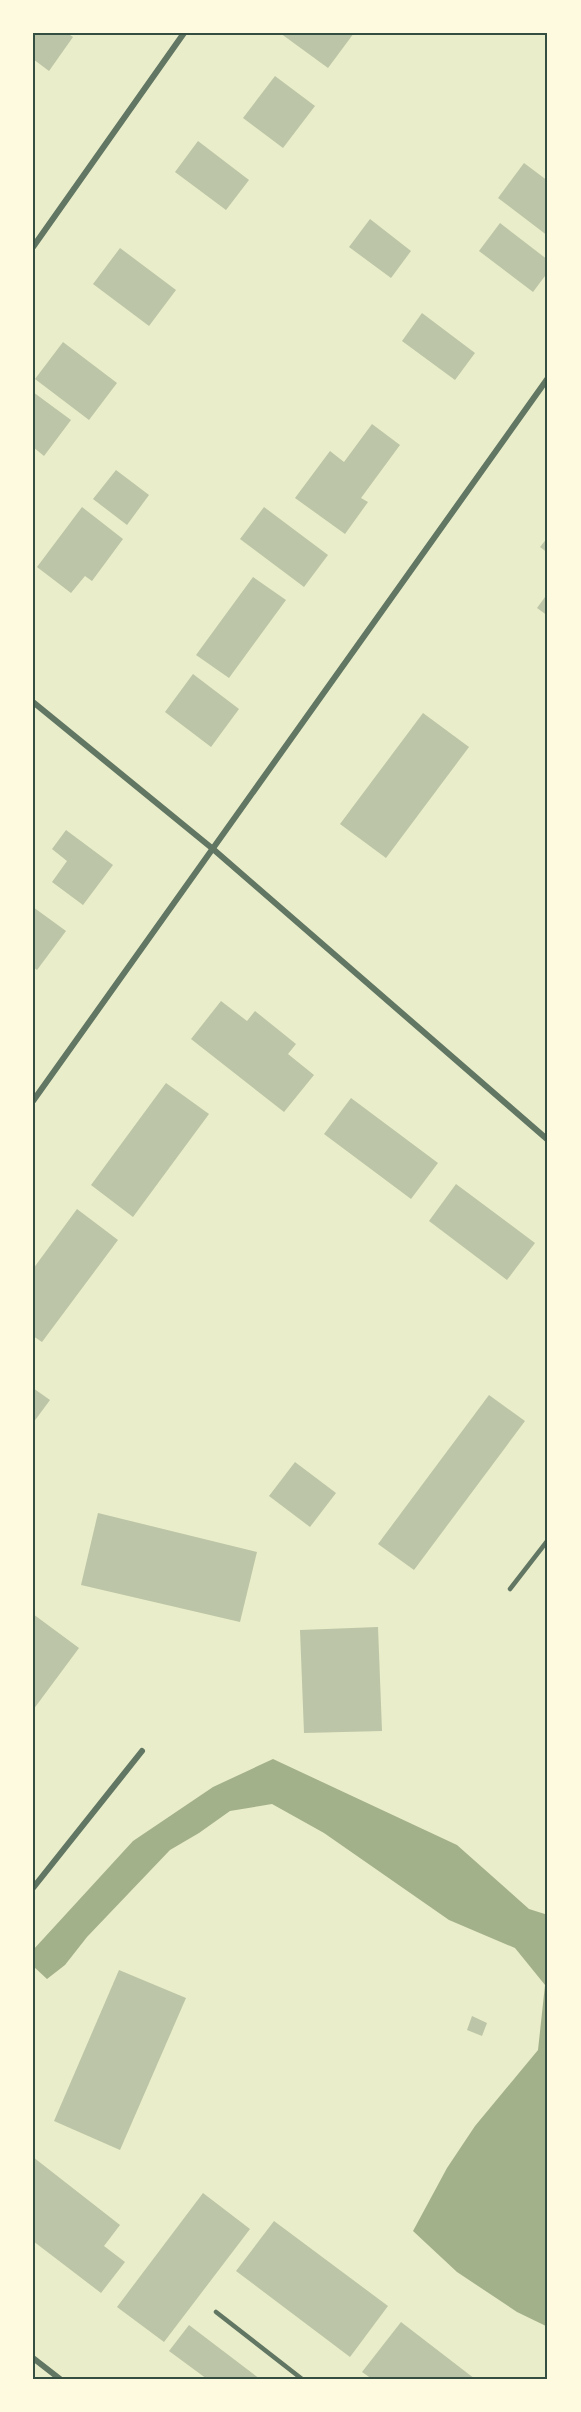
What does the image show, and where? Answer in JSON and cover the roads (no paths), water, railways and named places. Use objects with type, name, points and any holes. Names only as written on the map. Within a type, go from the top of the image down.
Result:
[{"type":"street","points":[[33,247],[184,33]]},
{"type":"street","points":[[33,1101],[548,378]]},
{"type":"street","points":[[33,702],[213,849],[548,1140]]},
{"type":"street","points":[[33,1888],[142,1751]]},
{"type":"street","points":[[33,2358],[60,2379]]},
{"type":"lane","points":[[510,1589],[548,1540]]},
{"type":"lane","points":[[216,2312],[302,2379]]}]
